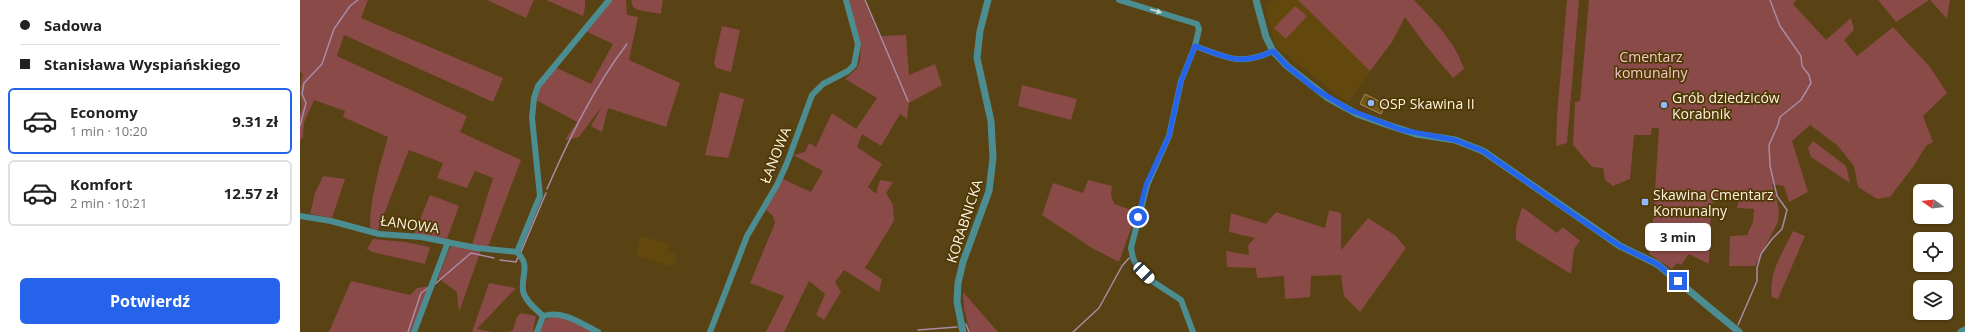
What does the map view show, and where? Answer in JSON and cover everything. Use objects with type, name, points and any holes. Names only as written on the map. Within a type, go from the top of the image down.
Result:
[{"type":"street","points":[[543,316],[527,300],[524,291],[523,258],[517,252],[540,196],[532,118],[534,98],[538,86],[609,0]]},
{"type":"street","name":"ŁANOWA","points":[[710,332],[747,236],[777,185],[787,163],[812,95],[823,84],[848,71],[854,65],[858,44],[846,0]]},
{"type":"street","name":"KORABNICKA","points":[[963,332],[957,302],[958,283],[963,262],[986,204],[993,158],[991,121],[977,58],[980,31],[988,0]]},
{"type":"street","points":[[1119,0],[1197,24],[1200,29],[1181,81],[1169,136],[1146,185],[1131,248],[1133,258],[1137,266],[1152,281],[1181,300],[1193,332]]},
{"type":"street","points":[[1256,0],[1266,36],[1273,51],[1287,66],[1315,89],[1352,111],[1402,130],[1455,140],[1483,151],[1620,246],[1657,264],[1740,332]]},
{"type":"street","points":[[1195,46],[1239,60],[1273,51]]},
{"type":"street","name":"ŁANOWA","points":[[300,216],[331,221],[379,234],[421,237],[477,248],[517,252]]},
{"type":"street","points":[[414,332],[448,242]]},
{"type":"street","points":[[537,332],[543,316],[553,312],[563,315],[598,332]]},
{"type":"street","points":[[1961,332],[1965,330]]},
{"type":"shaded area","points":[[1275,0],[1298,0],[1370,71],[1348,103],[1276,47],[1265,5]]},
{"type":"shaded area","points":[[640,236],[669,243],[666,251],[677,255],[673,267],[636,255]]},
{"type":"green space","points":[[300,0],[368,0],[361,18],[503,78],[493,102],[344,35],[337,56],[467,116],[460,132],[521,160],[488,247],[472,245],[493,178],[475,171],[467,188],[437,178],[443,163],[409,150],[377,232],[370,227],[370,216],[376,181],[388,137],[343,117],[345,111],[314,100],[304,123],[303,137],[300,140],[300,114],[302,107],[301,82],[303,74],[300,72]]},
{"type":"green space","points":[[487,0],[534,0],[526,18]]},
{"type":"green space","points":[[546,0],[585,0],[583,16]]},
{"type":"green space","points":[[612,0],[626,0],[627,15],[638,17],[629,60],[680,83],[666,127],[608,108],[602,132],[591,126],[602,106],[579,137],[565,140],[577,122],[536,100],[538,91],[555,67],[591,84],[613,44],[585,31]]},
{"type":"green space","points":[[631,0],[663,0],[661,14],[638,10],[633,7]]},
{"type":"green space","points":[[848,0],[864,0],[879,36],[906,35],[909,75],[935,64],[942,85],[909,103],[907,119],[900,114],[881,146],[862,134],[857,147],[882,164],[868,187],[876,194],[880,180],[893,182],[886,193],[893,205],[894,221],[865,268],[882,279],[879,292],[844,270],[835,282],[841,292],[824,320],[816,315],[825,294],[809,281],[784,332],[766,332],[784,296],[750,283],[775,223],[773,216],[766,210],[783,179],[811,192],[823,171],[793,155],[805,152],[809,143],[816,147],[832,113],[856,129],[877,98],[845,79],[857,68],[861,52],[858,34]]},
{"type":"green space","points":[[1298,0],[1414,0],[1449,40],[1464,69],[1453,78],[1427,47],[1405,17],[1392,42],[1370,71]]},
{"type":"green space","points":[[1567,0],[1579,0],[1567,143],[1556,146],[1557,115]]},
{"type":"green space","name":"Cmentarz komunalny","points":[[1589,0],[1796,0],[1793,4],[1826,40],[1851,18],[1854,30],[1844,40],[1857,56],[1893,27],[1930,67],[1947,93],[1923,116],[1933,142],[1926,146],[1913,167],[1890,197],[1877,199],[1858,187],[1854,166],[1837,145],[1810,125],[1792,141],[1808,192],[1789,202],[1784,186],[1772,184],[1779,209],[1778,222],[1755,266],[1729,266],[1730,236],[1747,235],[1753,222],[1754,209],[1737,208],[1740,197],[1713,202],[1711,207],[1709,264],[1689,254],[1681,265],[1677,263],[1672,269],[1649,254],[1652,236],[1659,128],[1652,128],[1651,135],[1634,135],[1630,179],[1613,186],[1605,180],[1603,168],[1592,167],[1573,145],[1575,102],[1580,101]]},
{"type":"green space","points":[[1878,0],[1929,0],[1896,22]]},
{"type":"green space","points":[[1930,0],[1950,0],[1947,19]]},
{"type":"green space","points":[[1295,6],[1307,16],[1286,39],[1274,28]]},
{"type":"green space","points":[[722,26],[740,30],[731,72],[716,68],[714,63]]},
{"type":"green space","points":[[1022,85],[1077,99],[1071,120],[1018,106]]},
{"type":"green space","points":[[720,92],[744,99],[728,158],[705,155]]},
{"type":"green space","points":[[1813,141],[1846,166],[1850,183],[1811,157],[1808,148]]},
{"type":"green space","points":[[323,176],[345,179],[332,218],[310,214],[315,193]]},
{"type":"green space","points":[[1088,180],[1112,186],[1111,195],[1114,204],[1137,212],[1119,262],[1092,248],[1042,215],[1053,183],[1083,193]]},
{"type":"green space","points":[[430,195],[459,206],[447,239],[414,234]]},
{"type":"green space","points":[[1522,207],[1557,233],[1563,227],[1580,241],[1574,249],[1571,274],[1516,240],[1516,228]]},
{"type":"green space","points":[[1329,210],[1341,213],[1341,250],[1368,218],[1396,236],[1406,248],[1360,312],[1344,296],[1341,275],[1311,276],[1310,297],[1285,299],[1284,276],[1257,278],[1256,268],[1227,267],[1226,251],[1249,255],[1248,245],[1255,238],[1229,232],[1231,213],[1266,224],[1276,212],[1325,228]]},
{"type":"green space","points":[[1793,231],[1805,236],[1778,299],[1772,297],[1772,280],[1777,263]]},
{"type":"green space","points":[[373,239],[405,242],[430,247],[425,264],[372,252],[367,249]]},
{"type":"green space","points":[[451,245],[481,250],[459,312],[457,292],[438,278]]},
{"type":"green space","points":[[351,281],[410,295],[417,288],[430,286],[411,332],[329,332]]},
{"type":"green space","points":[[489,283],[516,288],[477,329],[492,332],[472,332]]},
{"type":"green space","points":[[963,292],[998,332],[970,332],[964,309]]},
{"type":"green space","points":[[521,313],[536,316],[533,332],[509,332],[513,330],[517,317]]},
{"type":"green space","points":[[554,316],[563,317],[593,332],[540,332],[545,320]]},
{"type":"building","name":"OSP Skawina II","points":[[1365,94],[1386,105],[1381,114],[1360,104]]},
{"type":"waterway","points":[[300,126],[306,103],[302,94],[304,83],[322,64],[334,29],[350,6],[358,0]]},
{"type":"waterway","points":[[865,0],[908,101]]},
{"type":"waterway","points":[[1738,325],[1757,281],[1757,268],[1761,254],[1772,239],[1782,229],[1787,210],[1777,196],[1770,166],[1769,145],[1780,117],[1801,100],[1811,83],[1809,75],[1802,66],[1801,56],[1780,26],[1770,0]]},
{"type":"waterway","points":[[547,189],[583,114],[604,78],[627,44]]},
{"type":"waterway","points":[[521,252],[546,193]]},
{"type":"waterway","points":[[435,284],[471,253],[494,258]]},
{"type":"waterway","points":[[500,260],[516,262],[518,257]]},
{"type":"waterway","points":[[1073,332],[1099,308],[1122,266],[1129,258]]},
{"type":"waterway","points":[[408,332],[421,293],[428,288]]},
{"type":"waterway","points":[[966,324],[969,332]]},
{"type":"waterway","points":[[918,330],[957,327]]},
{"type":"place","name":"OSP Skawina II","points":[[1371,103]]},
{"type":"place","name":"Grób dziedziców Korabnik","points":[[1664,105]]},
{"type":"place","name":"Skawina Cmentarz Komunalny","points":[[1645,202]]},
{"type":"route","points":[[1138,217],[1146,185],[1169,136],[1181,81],[1195,46],[1239,60],[1273,51],[1287,66],[1315,89],[1343,107],[1402,130],[1416,134],[1455,140],[1469,144],[1483,151],[1593,228],[1620,246],[1657,264],[1678,281]]}]
